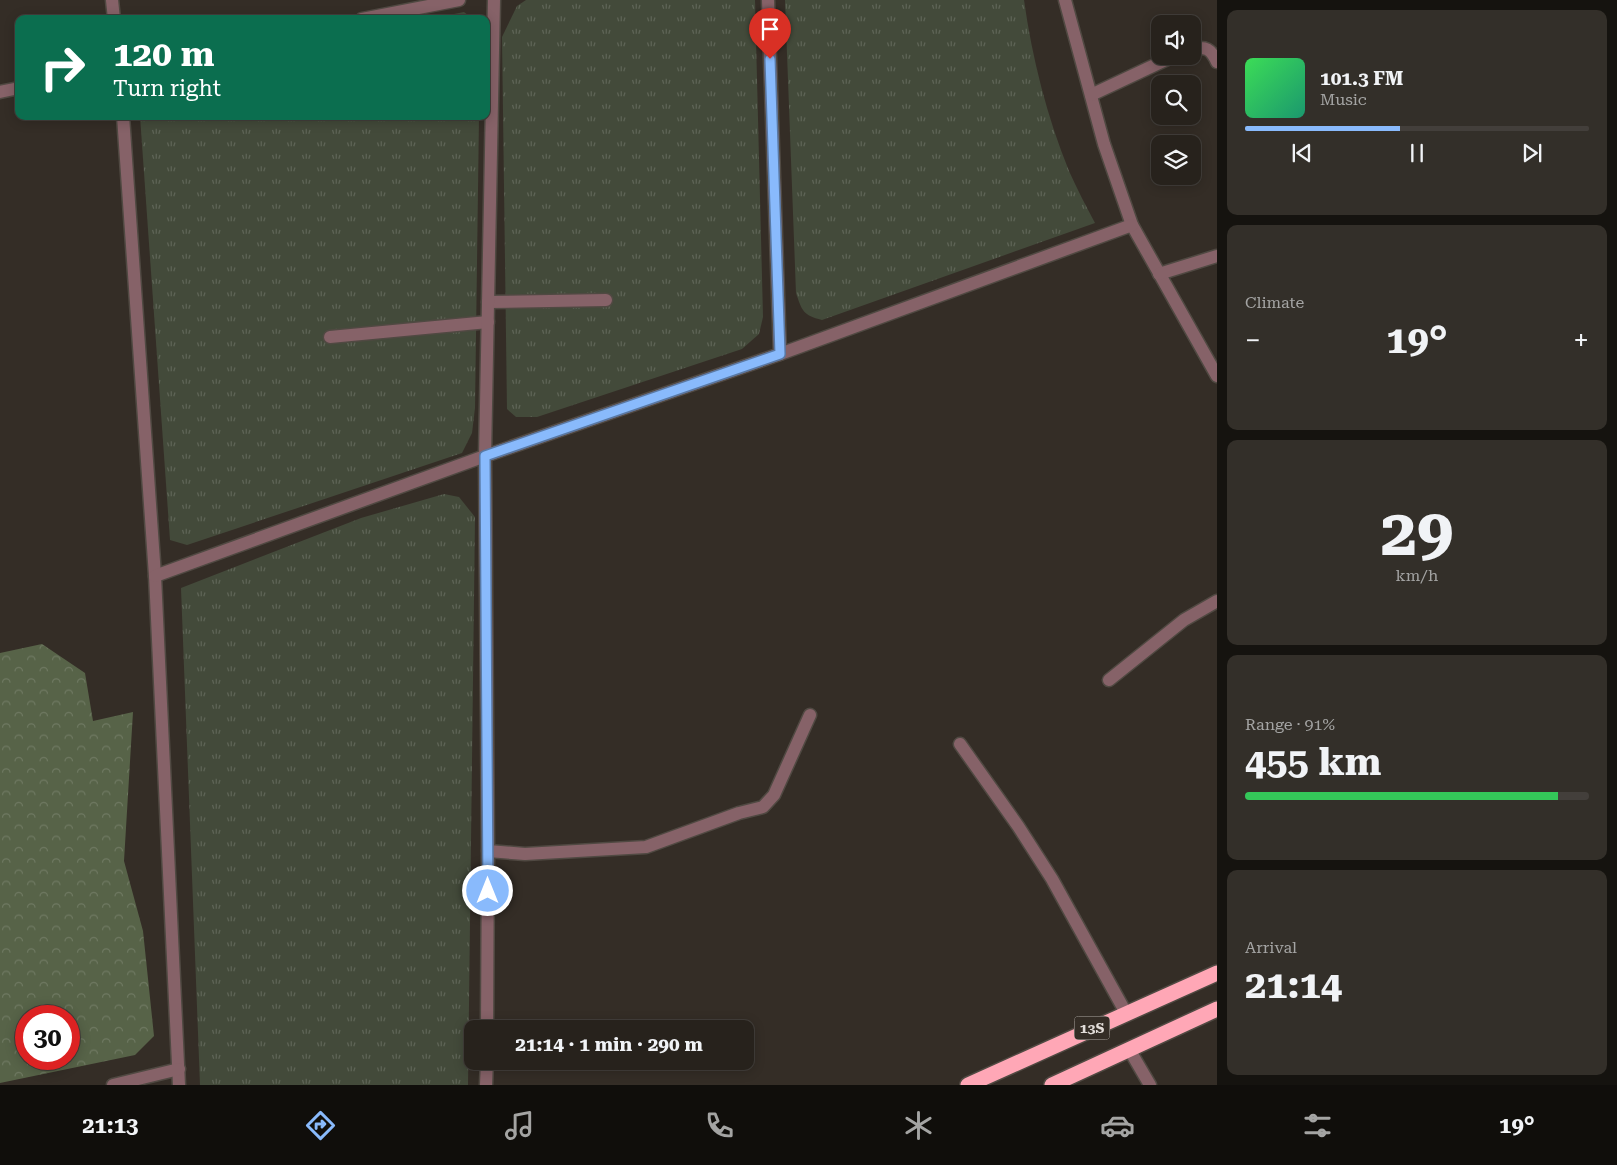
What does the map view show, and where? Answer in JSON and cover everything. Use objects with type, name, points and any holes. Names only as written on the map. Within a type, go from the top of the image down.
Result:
[{"type":"highway","name":"13S","points":[[968,1085],[1217,973]]},
{"type":"highway","name":"13S","points":[[1052,1085],[1217,1009]]},
{"type":"street","points":[[112,0],[114,15]]},
{"type":"street","points":[[382,15],[459,0]]},
{"type":"street","points":[[487,1020],[488,852],[485,456],[494,0]]},
{"type":"street","points":[[768,0],[780,354]]},
{"type":"street","points":[[1065,0],[1104,144],[1132,225],[1217,376]]},
{"type":"street","points":[[1201,48],[1206,48],[1212,51],[1217,62]]},
{"type":"street","points":[[1091,95],[1155,65]]},
{"type":"street","points":[[0,92],[15,89]]},
{"type":"street","points":[[123,120],[155,576],[179,1085]]},
{"type":"street","points":[[155,576],[485,456],[780,354],[1132,225]]},
{"type":"street","points":[[1159,274],[1217,256]]},
{"type":"street","points":[[488,302],[606,300]]},
{"type":"street","points":[[330,337],[488,322]]},
{"type":"street","points":[[1109,680],[1184,620],[1217,601]]},
{"type":"street","points":[[488,852],[525,854],[646,847],[739,813],[763,807],[774,795],[810,715]]},
{"type":"street","points":[[960,744],[1018,826],[1052,879],[1126,1013]]},
{"type":"street","points":[[1129,1049],[1150,1085]]},
{"type":"street","points":[[113,1085],[178,1069]]},
{"type":"street","points":[[486,1085],[487,1070]]},
{"type":"green space","points":[[526,0],[755,0],[763,317],[759,334],[742,349],[537,417],[516,417],[507,409],[502,37],[517,6]]},
{"type":"green space","points":[[785,0],[1024,0],[1031,44],[1054,130],[1069,171],[1095,223],[822,320],[807,314],[802,308],[796,293]]},
{"type":"green space","points":[[464,12],[468,15],[449,15]]},
{"type":"green space","points":[[140,120],[479,120],[475,408],[472,433],[462,453],[187,545],[170,540]]},
{"type":"green space","points":[[444,494],[459,497],[475,517],[469,1020],[464,1020],[464,1070],[468,1070],[468,1085],[200,1085],[181,588],[361,518]]},
{"type":"green space","points":[[42,644],[85,673],[93,721],[133,712],[124,861],[143,931],[154,1036],[135,1055],[80,1066],[80,1005],[15,1005],[15,1070],[63,1070],[0,1083],[0,653]]},
{"type":"route","points":[[488,891],[485,456],[780,354],[770,59]]}]
